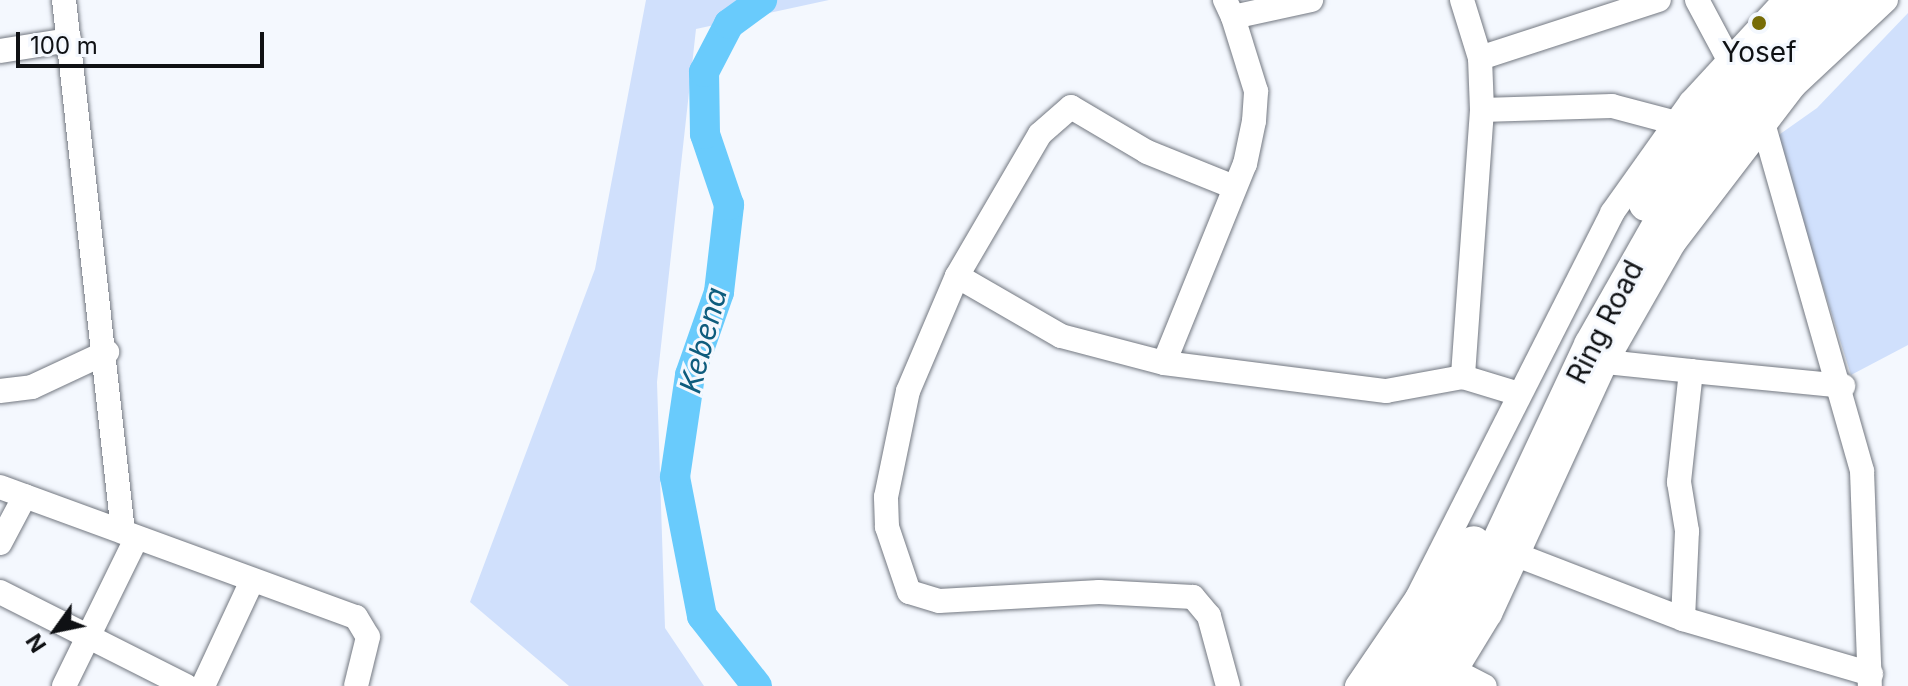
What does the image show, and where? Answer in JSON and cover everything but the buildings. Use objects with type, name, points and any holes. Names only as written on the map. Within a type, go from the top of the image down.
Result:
[{"type":"highway","name":"Ring Road","points":[[1387,686],[1464,564],[1575,327],[1635,220],[1723,99],[1818,0]]},
{"type":"highway","name":"Ring Road","points":[[1418,686],[1474,595],[1591,345],[1666,213],[1726,135],[1854,0]]},
{"type":"street","points":[[64,0],[129,535],[90,637],[64,686]]},
{"type":"street","points":[[1164,363],[1234,187],[1256,91],[1229,8],[1311,0]]},
{"type":"street","points":[[1462,0],[1480,58],[1482,110],[1463,377]]},
{"type":"street","points":[[1480,58],[1659,0]]},
{"type":"street","points":[[1697,0],[1728,58]]},
{"type":"street","points":[[1357,686],[1417,598],[1516,393],[1612,213],[1676,123],[1728,58],[1785,0]]},
{"type":"street","points":[[1485,686],[1452,679],[1517,555],[1606,362],[1674,243],[1763,123],[1886,0]]},
{"type":"street","points":[[0,51],[69,40]]},
{"type":"street","points":[[1482,110],[1612,106],[1676,123]]},
{"type":"street","points":[[1228,686],[1209,616],[1193,597],[1099,592],[939,601],[909,592],[887,527],[886,497],[908,391],[957,276],[1040,134],[1071,107],[1147,152],[1234,187]]},
{"type":"street","points":[[1517,555],[1683,619],[1871,680],[1868,532],[1843,386],[1763,123]]},
{"type":"street","points":[[957,276],[1061,336],[1164,363],[1386,391],[1463,377],[1516,393]]},
{"type":"street","points":[[0,391],[32,387],[107,352]]},
{"type":"street","points":[[1606,362],[1843,386]]},
{"type":"street","points":[[1683,619],[1687,531],[1679,482],[1691,371]]},
{"type":"street","points":[[0,487],[252,581],[345,611],[364,625],[367,649],[356,686]]},
{"type":"street","points":[[0,543],[25,496]]},
{"type":"street","points":[[203,686],[252,581]]},
{"type":"street","points":[[0,592],[186,686]]},
{"type":"shaded area","points":[[646,0],[829,0],[696,29],[657,382],[665,628],[704,686],[569,686],[470,602],[595,269]]},
{"type":"shaded area","points":[[1908,13],[1908,345],[1851,375],[1776,137],[1817,108]]},
{"type":"waterway","name":"Kebena","points":[[757,686],[702,616],[675,477],[690,375],[719,292],[729,205],[705,134],[704,72],[729,24],[762,0]]},
{"type":"place","name":"Yosef","points":[[1759,23]]}]
